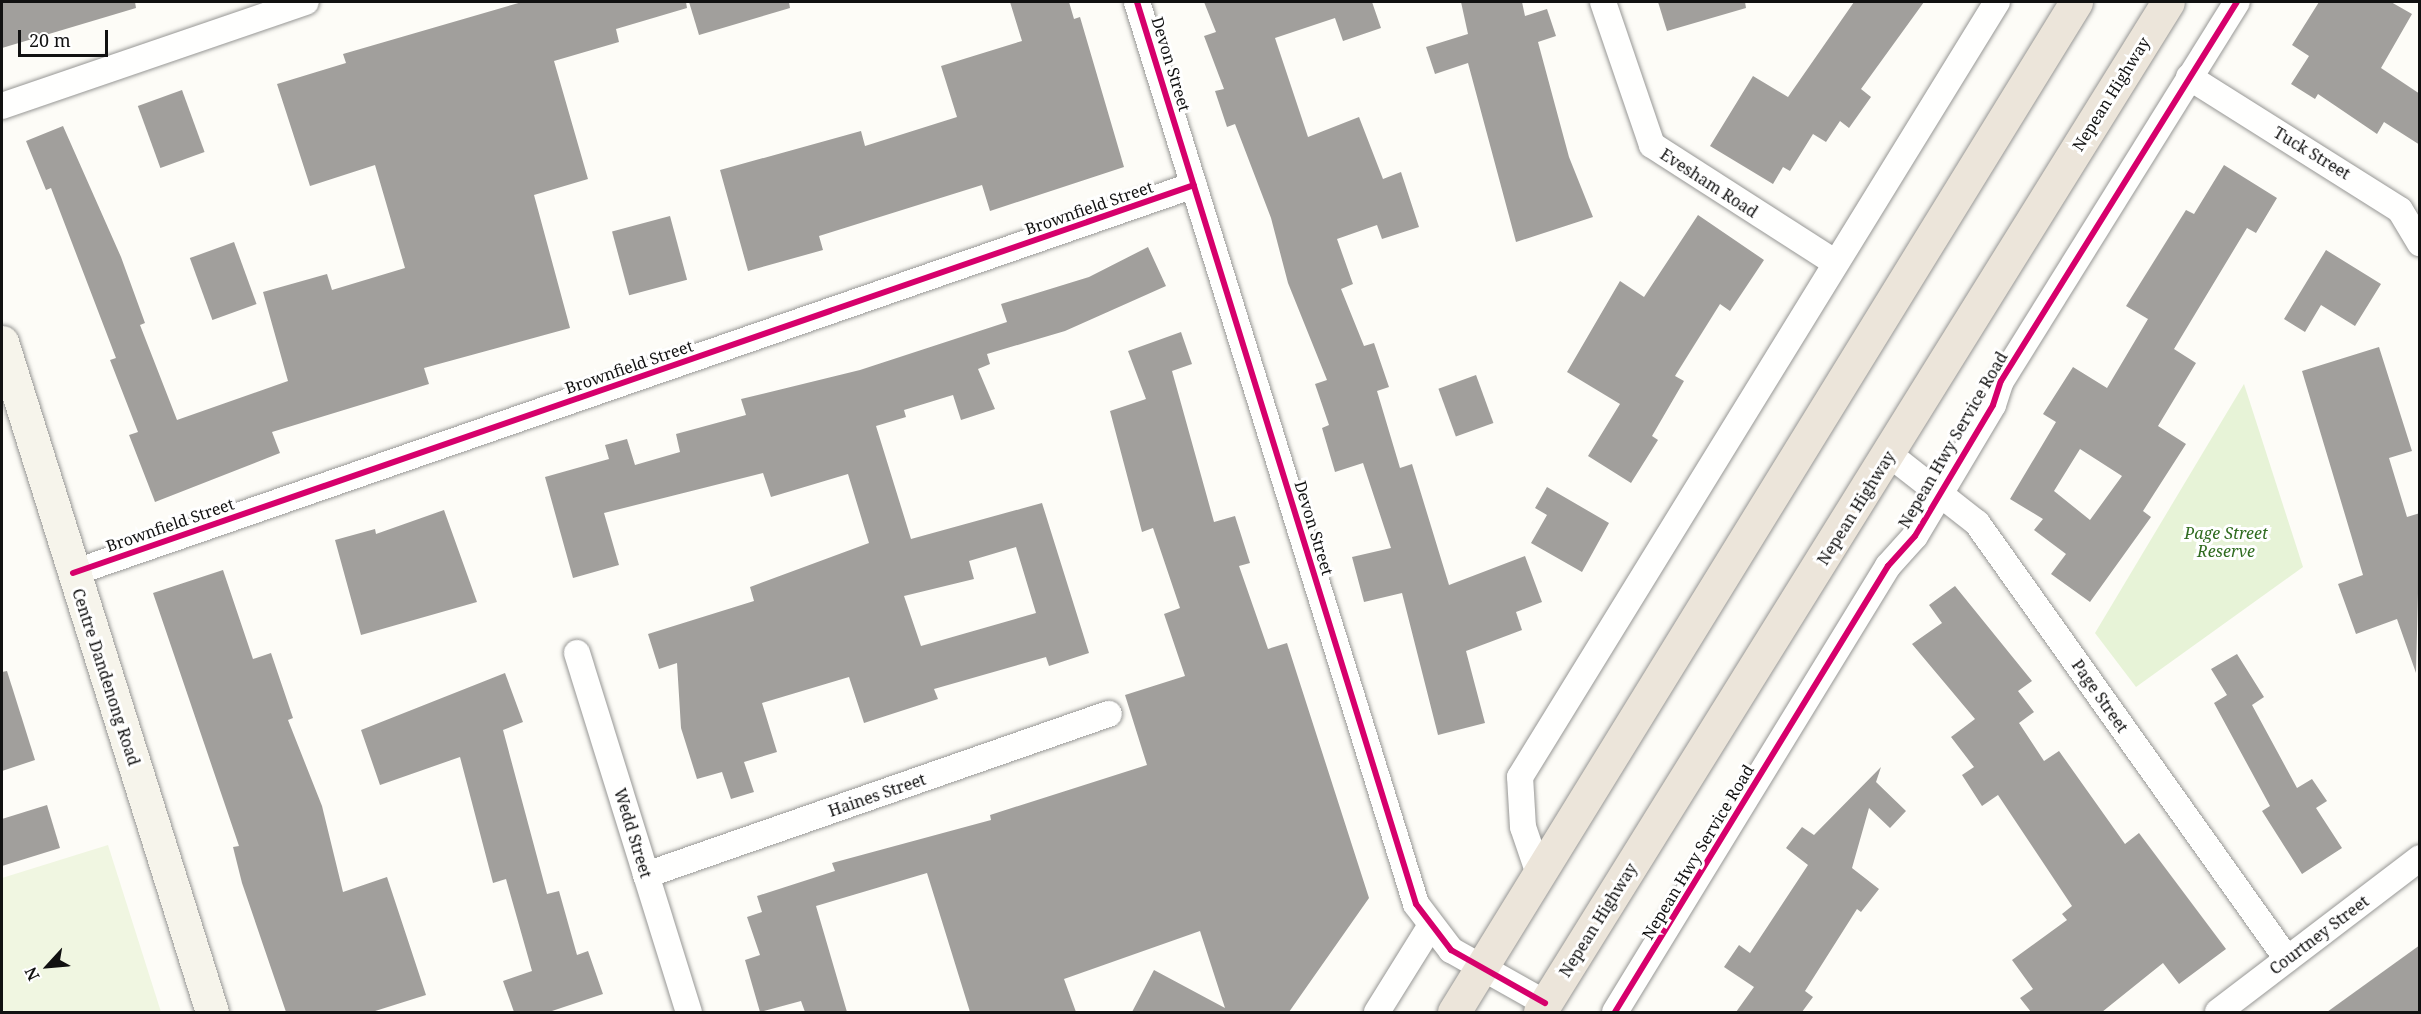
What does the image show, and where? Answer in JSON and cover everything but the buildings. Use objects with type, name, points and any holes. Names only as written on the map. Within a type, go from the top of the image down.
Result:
[{"type":"highway","points":[[1454,1012],[1483,967],[1538,870],[2076,2]]},
{"type":"highway","name":"Nepean Highway","points":[[1542,1008],[1889,454],[2168,2]]},
{"type":"main road","name":"Centre Dandenong Road","points":[[2,342],[212,1012]]},
{"type":"street","points":[[2,106],[306,2]]},
{"type":"street","name":"Devon Street","points":[[1137,2],[1405,872],[1430,927],[1451,950],[1483,967],[1542,1008]]},
{"type":"street","name":"Evesham Road","points":[[1603,2],[1652,145],[1834,262]]},
{"type":"street","points":[[1538,870],[1523,827],[1520,777],[1834,262],[1997,2]]},
{"type":"street","name":"Nepean Hwy Service Road","points":[[1615,1012],[1888,566],[1916,536],[2001,381],[2237,2]]},
{"type":"street","name":"Tuck Street","points":[[2189,77],[2400,210],[2420,243]]},
{"type":"street","name":"Brownfield Street","points":[[73,573],[1194,185]]},
{"type":"street","name":"Page Street","points":[[1889,454],[1942,491],[1977,523],[2287,959]]},
{"type":"street","name":"Wedd Street","points":[[577,653],[689,1012]]},
{"type":"street","name":"Haines Street","points":[[646,875],[1108,714]]},
{"type":"street","name":"Courtney Street","points":[[2218,1012],[2420,858]]},
{"type":"street","points":[[1377,1012],[1430,927]]},
{"type":"green space","name":"Page Street Reserve","points":[[2244,384],[2303,567],[2136,687],[2095,633]]},
{"type":"green space","points":[[108,845],[161,1012],[2,1012],[2,878]]},
{"type":"cycle path","points":[[1137,2],[1416,904],[1451,950],[1545,1003]]},
{"type":"cycle path","points":[[1615,1012],[1888,566],[1915,536],[1993,405],[2001,381],[2237,2]]},
{"type":"cycle path","points":[[73,573],[1194,185]]}]
